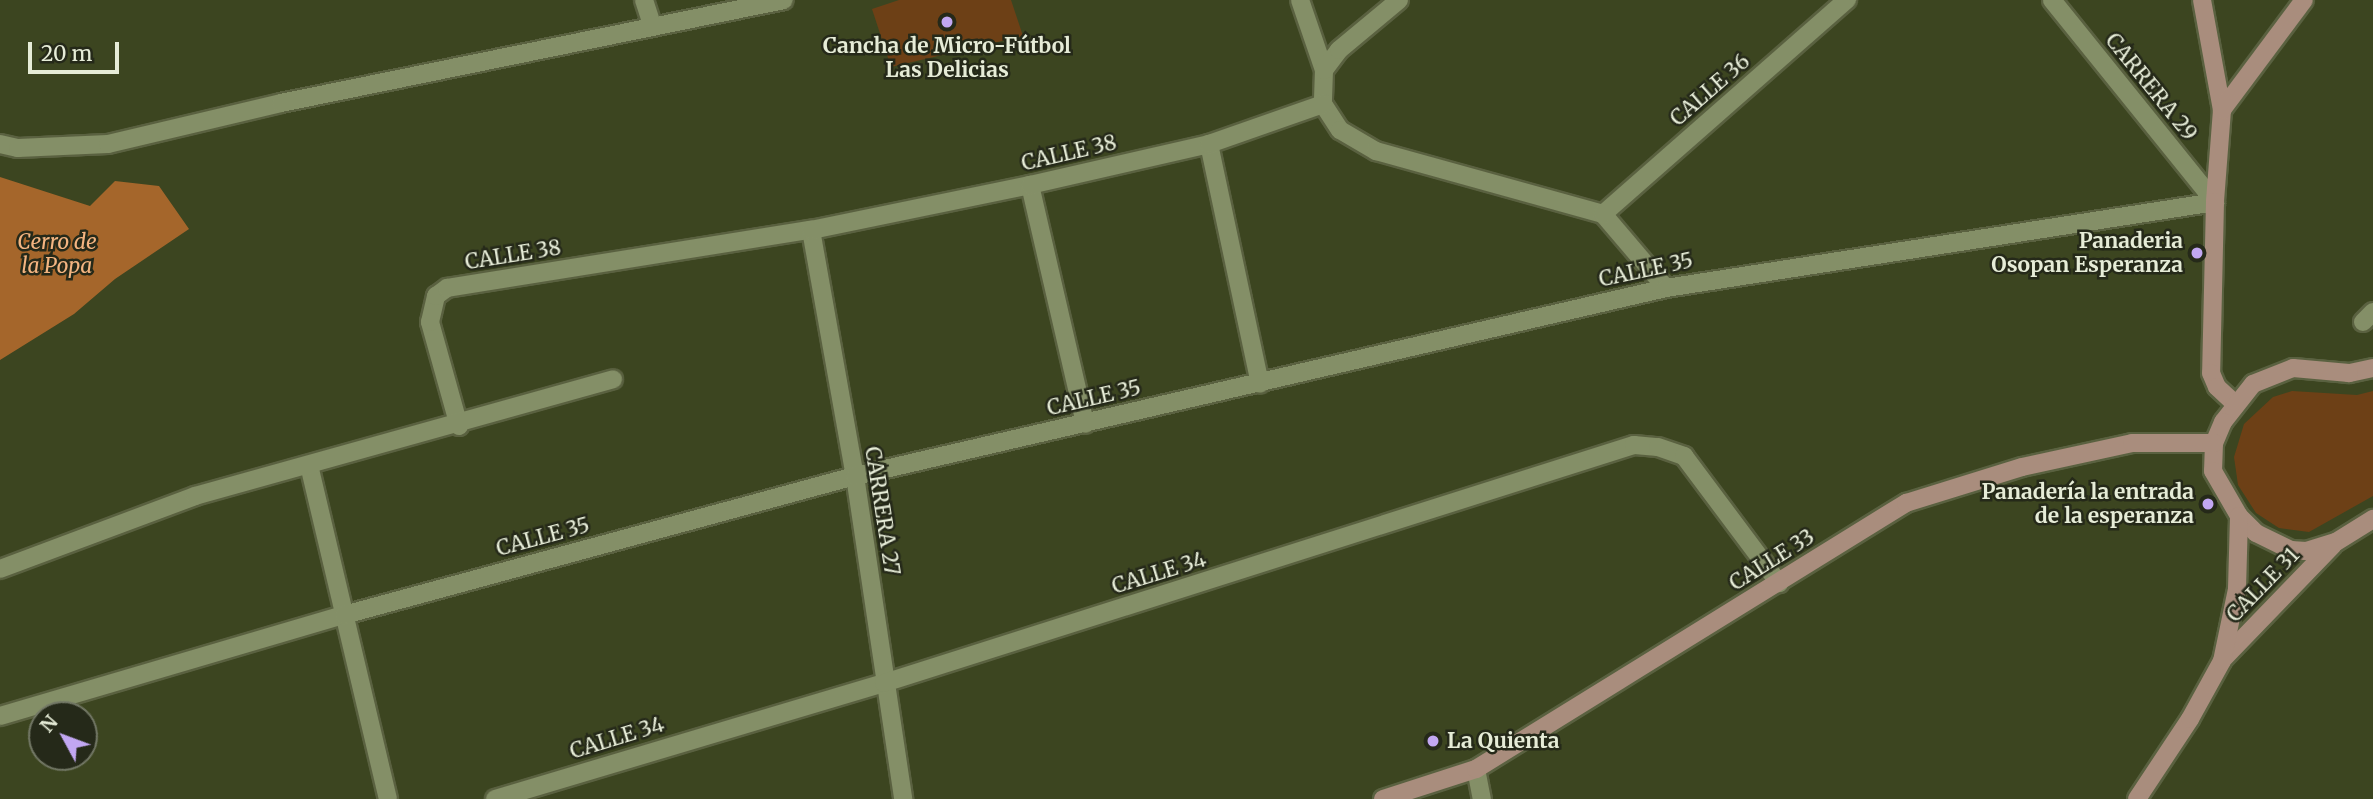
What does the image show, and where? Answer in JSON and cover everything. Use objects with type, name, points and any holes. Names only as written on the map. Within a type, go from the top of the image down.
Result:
[{"type":"street","points":[[644,0],[653,27]]},
{"type":"street","points":[[0,144],[18,148],[108,144],[281,103],[784,0]]},
{"type":"street","points":[[1300,0],[1324,70],[1323,104],[1340,130],[1376,151],[1603,214],[1666,288]]},
{"type":"street","points":[[1324,70],[1339,50],[1399,0]]},
{"type":"street","name":"CALLE 36","points":[[1603,214],[1847,0]]},
{"type":"street","name":"CARRERA 29","points":[[2052,0],[2215,202]]},
{"type":"street","points":[[2202,0],[2222,110],[2215,202],[2211,373],[2217,387],[2234,403]]},
{"type":"street","points":[[2222,110],[2304,0]]},
{"type":"street","name":"CALLE 38","points":[[459,426],[430,308],[436,296],[447,288],[811,230],[1030,185],[1209,144],[1323,104]]},
{"type":"street","points":[[1209,144],[1260,384]]},
{"type":"street","points":[[1030,185],[1085,424]]},
{"type":"street","name":"CALLE 35","points":[[0,716],[344,615],[855,476],[1666,288],[2215,202]]},
{"type":"street","name":"CARRERA 27","points":[[811,230],[855,476],[903,799]]},
{"type":"street","points":[[2373,368],[2349,373],[2293,368],[2273,373],[2253,384],[2234,403],[2214,443],[2213,471],[2239,516],[2256,533],[2291,550],[2306,551],[2336,542],[2373,519]]},
{"type":"street","points":[[0,569],[195,496],[459,426],[613,379]]},
{"type":"street","name":"CALLE 33","points":[[1383,799],[1476,769],[1906,503],[2021,467],[2132,443],[2214,443]]},
{"type":"street","name":"CALLE 34","points":[[495,799],[884,682],[1634,445],[1658,447],[1684,456],[1779,583]]},
{"type":"street","points":[[309,465],[388,799]]},
{"type":"street","name":"CALLE 31","points":[[2222,661],[2237,589],[2239,516]]},
{"type":"street","name":"CALLE 31","points":[[2137,799],[2190,719],[2222,661],[2336,542]]},
{"type":"street","points":[[1476,769],[1482,799]]},
{"type":"shaded area","name":"Cancha de Micro-Fútbol Las Delicias","points":[[899,0],[1011,0],[1023,36],[891,67],[872,9]]},
{"type":"shaded area","points":[[2292,391],[2357,395],[2373,391],[2373,496],[2309,532],[2279,528],[2256,513],[2238,485],[2234,457],[2244,424],[2273,397]]},
{"type":"green space","name":"Cerro de la Popa","points":[[0,177],[90,206],[115,181],[159,186],[189,229],[115,279],[74,314],[0,360]]},
{"type":"place","name":"Cancha de Micro-Fútbol Las Delicias","points":[[947,22]]},
{"type":"place","name":"Panaderia Osopan Esperanza","points":[[2197,253]]},
{"type":"place","name":"Panadería la entrada de la esperanza","points":[[2208,504]]},
{"type":"place","name":"La Quienta","points":[[1433,741]]}]
